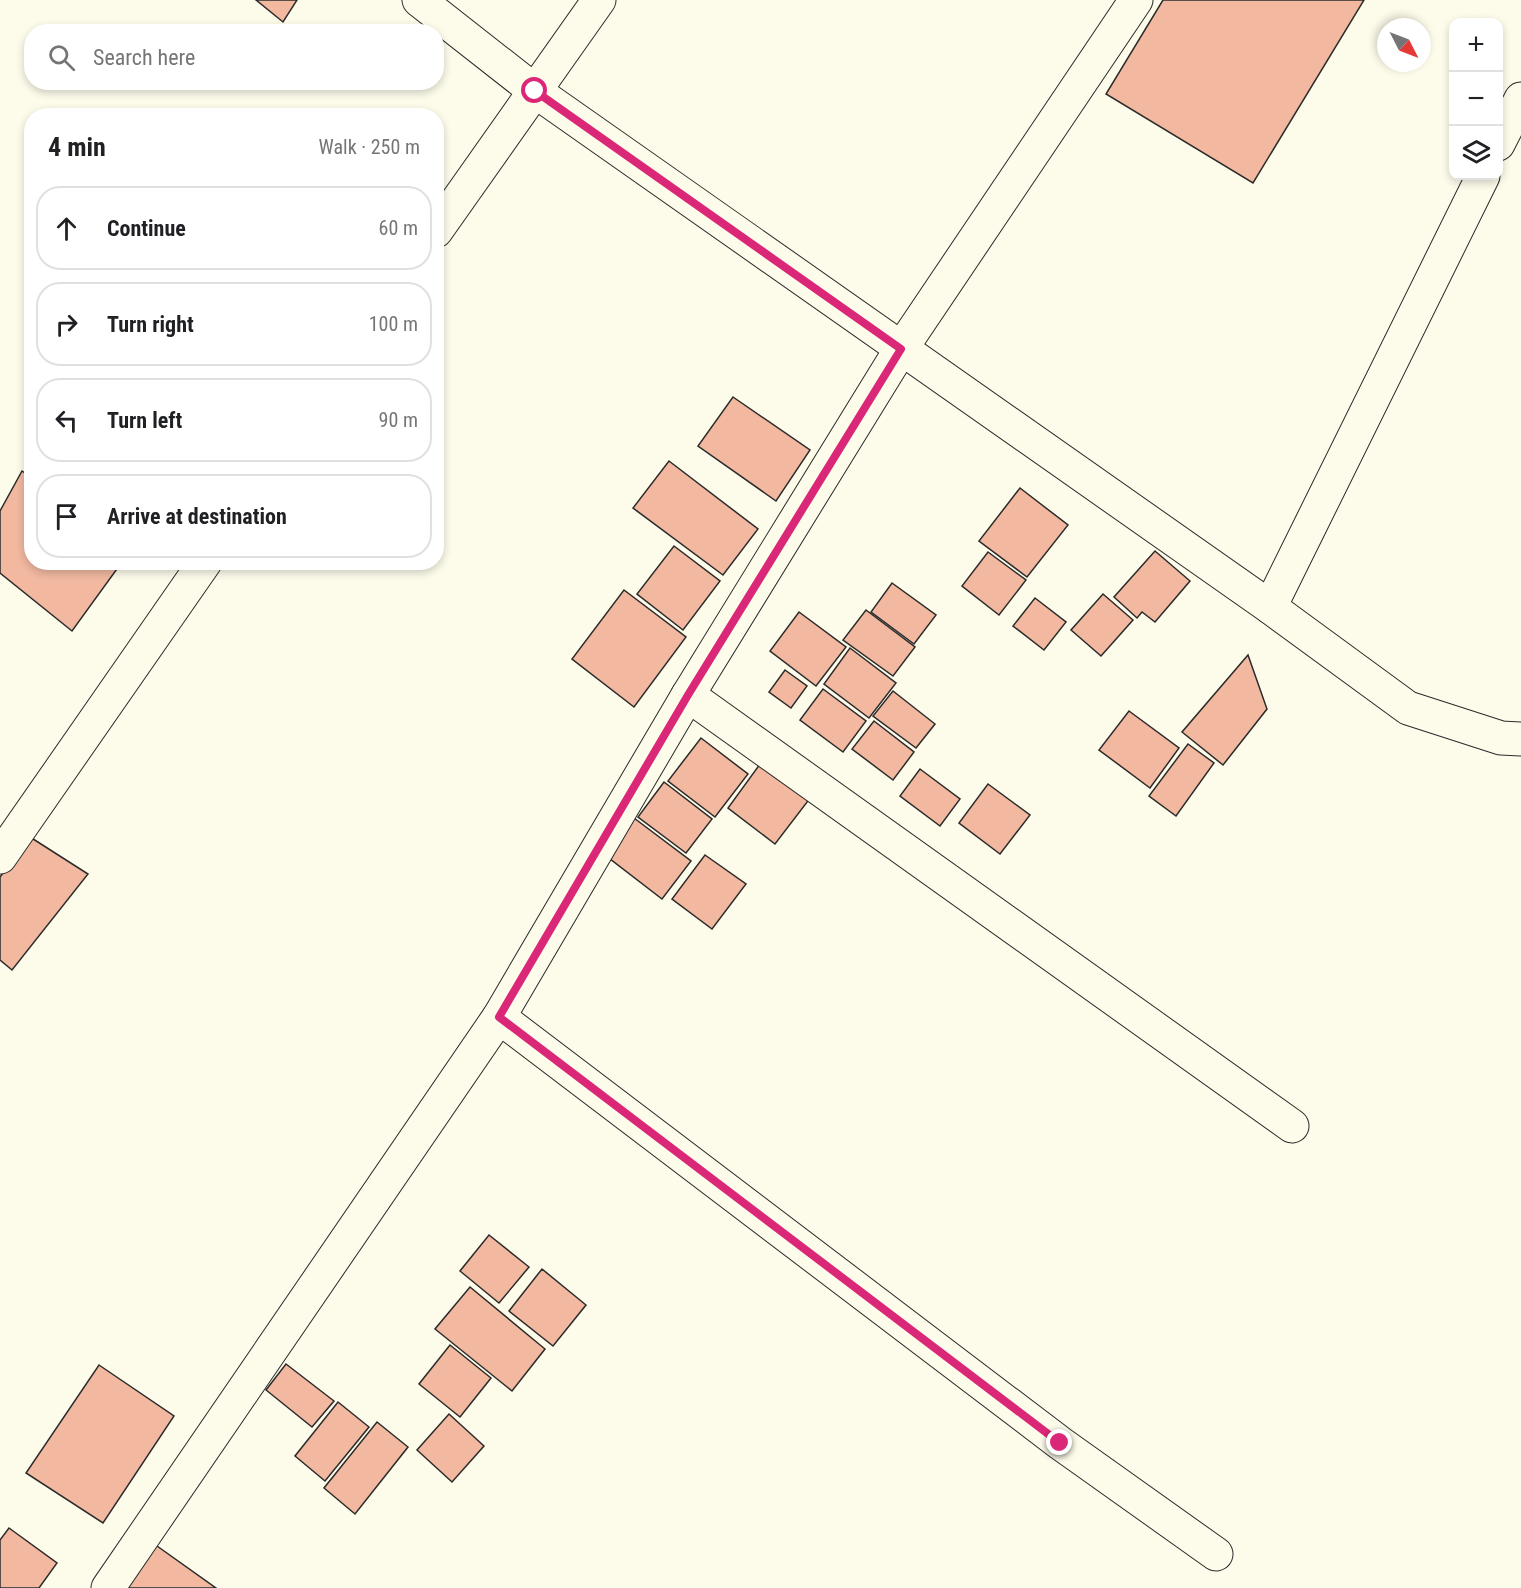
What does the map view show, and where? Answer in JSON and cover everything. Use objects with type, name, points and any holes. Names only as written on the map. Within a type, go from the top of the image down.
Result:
[{"type":"street","points":[[419,0],[535,91],[1270,607],[1408,708],[1501,738],[1521,739]]},
{"type":"street","points":[[444,220],[599,0]]},
{"type":"street","points":[[108,1588],[499,1017],[688,695],[901,349],[1136,0]]},
{"type":"street","points":[[1503,134],[1521,99]]},
{"type":"street","points":[[1270,607],[1481,180]]},
{"type":"street","points":[[0,857],[200,570]]},
{"type":"street","points":[[688,695],[1292,1126]]},
{"type":"street","points":[[499,1017],[1060,1443],[1216,1554]]},
{"type":"building","points":[[256,0],[297,0],[283,22]]},
{"type":"building","points":[[1163,0],[1364,0],[1253,183],[1106,94]]},
{"type":"building","points":[[733,397],[810,450],[776,501],[698,446]]},
{"type":"building","points":[[669,461],[758,529],[723,575],[633,508]]},
{"type":"building","points":[[22,471],[24,472],[24,570],[116,570],[72,631],[0,573],[0,511]]},
{"type":"building","points":[[1020,488],[1068,525],[1027,577],[979,541]]},
{"type":"building","points":[[674,546],[720,581],[683,630],[637,594]]},
{"type":"building","points":[[1155,551],[1190,581],[1155,622],[1142,612],[1137,618],[1114,597]]},
{"type":"building","points":[[988,552],[1026,580],[999,615],[962,586]]},
{"type":"building","points":[[892,583],[936,615],[914,644],[871,612]]},
{"type":"building","points":[[624,590],[686,637],[634,707],[572,659]]},
{"type":"building","points":[[1103,594],[1133,620],[1101,656],[1071,630]]},
{"type":"building","points":[[1035,598],[1066,622],[1044,650],[1013,626]]},
{"type":"building","points":[[866,610],[915,647],[893,676],[843,640]]},
{"type":"building","points":[[799,612],[846,647],[816,686],[770,651]]},
{"type":"building","points":[[850,648],[896,683],[869,718],[824,684]]},
{"type":"building","points":[[1248,655],[1267,709],[1223,765],[1182,732]]},
{"type":"building","points":[[785,670],[807,686],[791,708],[769,692]]},
{"type":"building","points":[[823,689],[866,721],[843,752],[800,720]]},
{"type":"building","points":[[893,691],[935,724],[916,748],[873,716]]},
{"type":"building","points":[[1129,711],[1179,748],[1150,788],[1099,750]]},
{"type":"building","points":[[874,721],[914,752],[893,780],[852,749]]},
{"type":"building","points":[[701,738],[748,774],[715,817],[668,781]]},
{"type":"building","points":[[1188,744],[1214,763],[1176,816],[1149,796]]},
{"type":"building","points":[[763,760],[811,797],[775,844],[728,808]]},
{"type":"building","points":[[920,769],[960,799],[940,826],[900,796]]},
{"type":"building","points":[[664,782],[712,819],[686,853],[638,817]]},
{"type":"building","points":[[988,784],[1030,815],[1000,854],[959,823]]},
{"type":"building","points":[[634,818],[691,861],[662,899],[605,855]]},
{"type":"building","points":[[30,837],[88,874],[12,970],[0,960],[0,877]]},
{"type":"building","points":[[705,855],[746,884],[712,929],[672,899]]},
{"type":"building","points":[[489,1235],[529,1267],[499,1303],[460,1271]]},
{"type":"building","points":[[542,1269],[586,1305],[553,1346],[509,1311]]},
{"type":"building","points":[[470,1287],[545,1349],[512,1391],[435,1329]]},
{"type":"building","points":[[450,1345],[491,1378],[460,1417],[419,1384]]},
{"type":"building","points":[[286,1364],[334,1401],[312,1427],[266,1390]]},
{"type":"building","points":[[99,1365],[174,1416],[103,1523],[26,1473]]},
{"type":"building","points":[[338,1402],[369,1427],[325,1481],[295,1456]]},
{"type":"building","points":[[449,1414],[484,1446],[452,1482],[417,1450]]},
{"type":"building","points":[[377,1422],[408,1447],[355,1514],[324,1488]]},
{"type":"building","points":[[9,1528],[57,1563],[39,1588],[0,1588],[0,1540]]},
{"type":"building","points":[[150,1541],[216,1588],[121,1588]]},
{"type":"route","points":[[535,91],[901,349],[688,695],[499,1017],[1060,1443]]}]
